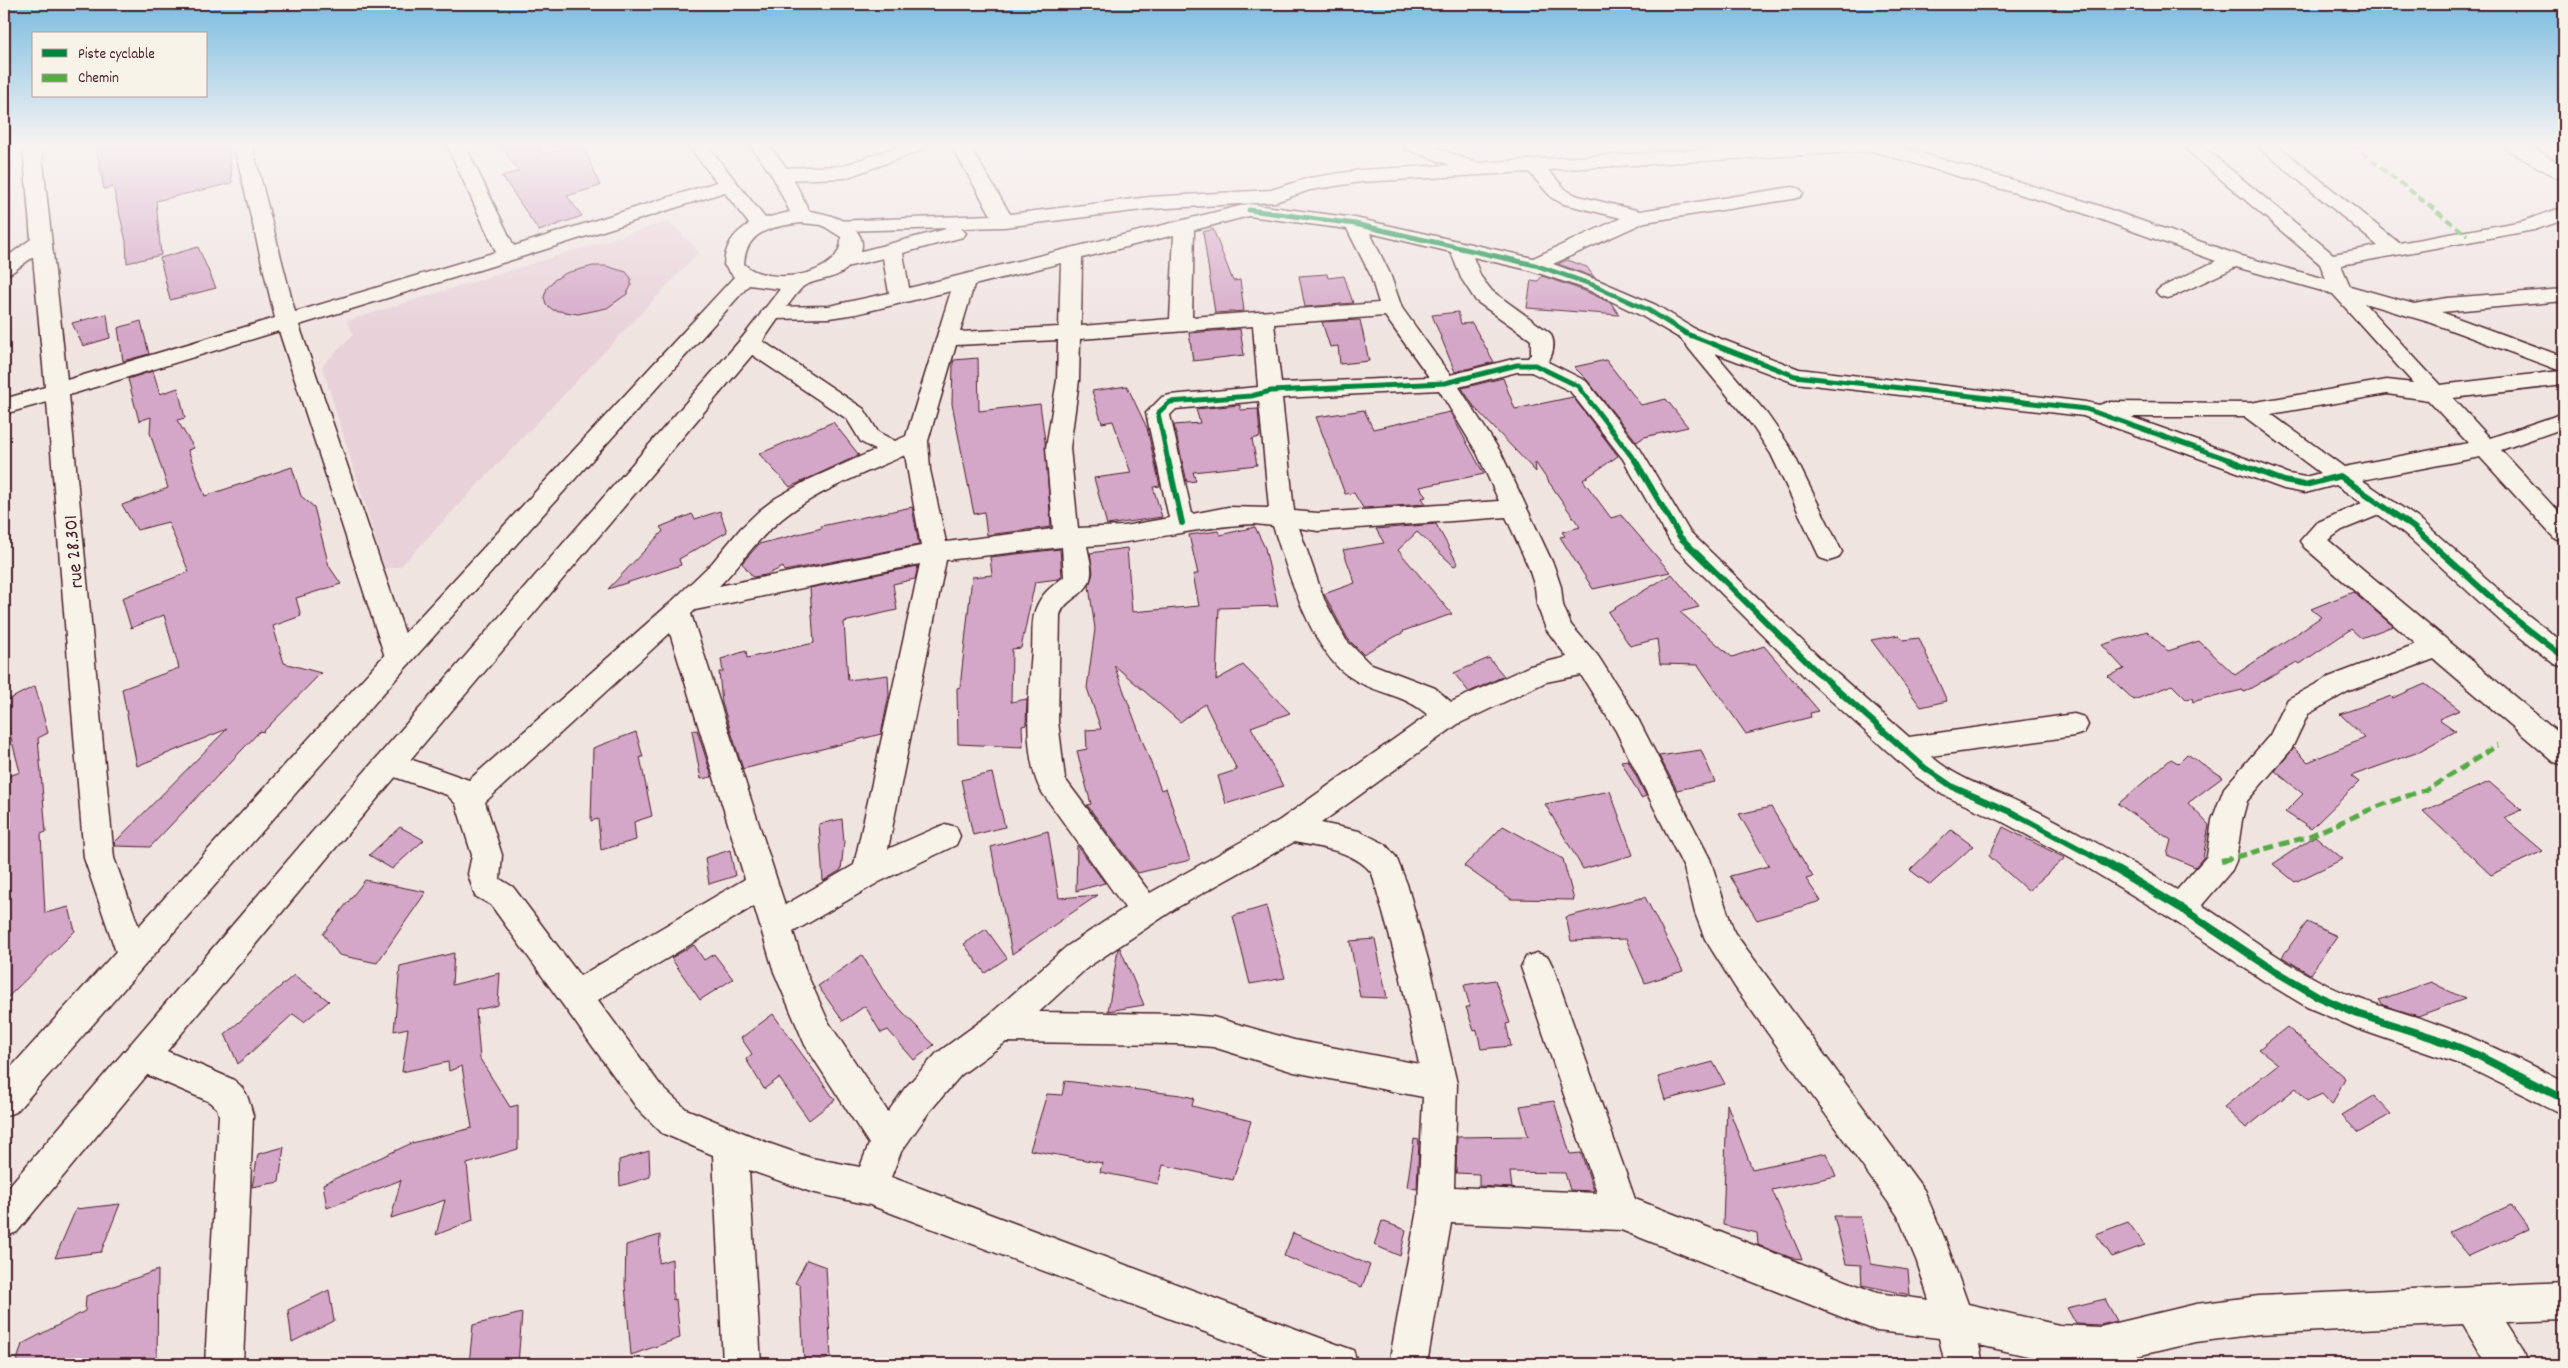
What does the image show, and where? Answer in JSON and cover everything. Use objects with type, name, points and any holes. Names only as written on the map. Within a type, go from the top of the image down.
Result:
[{"type":"street","name":"rue 28.301","points":[[39,209],[57,390],[99,858],[134,955]]},
{"type":"street","points":[[260,209],[287,322],[399,657]]},
{"type":"street","points":[[486,209],[508,255]]},
{"type":"street","points":[[4,407],[508,255],[652,209]]},
{"type":"street","points":[[747,209],[761,226]]},
{"type":"street","points":[[798,209],[802,216]]},
{"type":"street","points":[[997,209],[1004,221]]},
{"type":"street","points":[[841,225],[851,236],[851,249],[842,262],[828,272],[796,282],[766,282],[746,276],[734,265],[733,251],[743,237],[761,226],[781,219],[802,216],[824,218],[841,225],[1004,221],[1103,209]]},
{"type":"street","points":[[1607,209],[1640,217]]},
{"type":"street","points":[[1535,265],[1640,217],[1692,209]]},
{"type":"street","points":[[2089,209],[2234,260],[2413,310],[2489,335],[2564,365]]},
{"type":"street","points":[[2266,209],[2329,262],[2342,291],[2484,448],[2561,525]]},
{"type":"street","points":[[2344,209],[2394,249]]},
{"type":"street","points":[[772,314],[829,312],[856,308],[1249,210],[1355,224],[1535,265],[1593,285],[1648,310],[1687,334],[1795,376],[2086,409],[2250,410],[2386,387],[2433,393],[2564,378]]},
{"type":"street","points":[[2329,262],[2527,226],[2564,213]]},
{"type":"street","points":[[842,262],[1004,221]]},
{"type":"street","points":[[1355,224],[1380,274],[1391,309],[1477,430],[1512,508],[1541,566],[1548,587],[1550,604],[1559,628],[1588,663],[1627,725],[1684,834],[1699,868],[1711,913],[1721,939],[1746,977],[1911,1203],[1928,1239],[1954,1320],[1964,1364]]},
{"type":"street","points":[[1181,325],[1184,226]]},
{"type":"street","points":[[4,269],[42,241]]},
{"type":"street","points":[[1459,247],[1471,278],[1484,296],[1542,338],[1542,354],[1535,366]]},
{"type":"street","points":[[892,249],[900,296]]},
{"type":"street","points":[[1072,254],[1068,380],[1058,448],[1070,538],[1078,570],[1077,581],[1061,590],[1051,603],[1047,616],[1044,697],[1046,763],[1051,783],[1056,791],[1146,912]]},
{"type":"street","points":[[2167,292],[2234,260]]},
{"type":"street","points":[[4,1100],[399,657],[746,276]]},
{"type":"street","points":[[4,1219],[750,343],[796,282]]},
{"type":"street","points":[[470,798],[683,607],[721,569],[750,534],[785,504],[905,446],[946,340],[964,282]]},
{"type":"street","points":[[2413,310],[2447,304],[2564,295]]},
{"type":"street","points":[[946,340],[1070,333],[1391,309]]},
{"type":"street","points":[[1263,319],[1272,391],[1282,517],[1311,599],[1336,647],[1358,670],[1425,696],[1448,716]]},
{"type":"street","points":[[1687,334],[1759,419],[1782,453],[1829,552]]},
{"type":"street","points":[[750,343],[856,414],[869,437],[905,446],[918,470],[925,495],[935,552],[868,873]]},
{"type":"street","points":[[1182,523],[1158,413],[1170,402],[1252,396],[1272,391],[1444,383],[1496,368],[1517,365],[1535,366],[1578,386],[1632,455],[1680,537],[1816,671],[1925,768],[1953,787],[2011,812],[2181,908],[2275,971],[2319,997],[2358,1014],[2437,1039],[2476,1055],[2564,1099]]},
{"type":"street","points":[[2086,409],[2218,455],[2284,481],[2305,485],[2340,476],[2484,448],[2564,420]]},
{"type":"street","points":[[2250,410],[2420,533],[2515,619],[2564,657]]},
{"type":"street","points":[[2382,505],[2332,525],[2316,536],[2313,541],[2564,754]]},
{"type":"street","points":[[683,607],[935,552],[1037,539],[1124,535],[1228,516],[1282,517],[1318,522],[1512,508]]},
{"type":"street","points":[[683,607],[790,972],[817,1034],[886,1142]]},
{"type":"street","points":[[2181,908],[2221,861],[2227,820],[2234,796],[2281,742],[2298,707],[2339,684],[2438,646]]},
{"type":"street","points":[[870,1187],[886,1142],[916,1100],[949,1064],[1000,1028],[1077,957],[1167,898],[1291,828],[1448,716],[1540,672],[1588,663]]},
{"type":"street","points":[[1904,749],[2074,725]]},
{"type":"street","points":[[390,764],[457,787],[470,798],[488,855],[482,874],[486,887],[502,896],[649,1098],[674,1121],[730,1143],[766,1160],[812,1175],[870,1187],[1339,1364]]},
{"type":"street","points":[[1291,828],[1358,844],[1374,853],[1385,866],[1392,884],[1416,974],[1440,1084],[1436,1204],[1408,1364]]},
{"type":"street","points":[[776,926],[868,873],[945,836]]},
{"type":"street","points":[[574,997],[763,884]]},
{"type":"street","points":[[1537,967],[1621,1212]]},
{"type":"street","points":[[1000,1028],[1167,1029],[1213,1032],[1294,1056],[1440,1084]]},
{"type":"street","points":[[141,1056],[220,1090],[231,1098],[236,1115],[224,1364]]},
{"type":"street","points":[[730,1143],[742,1364]]},
{"type":"street","points":[[1436,1204],[1621,1212],[1877,1312],[1914,1318],[1954,1320],[2059,1344],[2100,1346],[2196,1323],[2259,1315],[2564,1301]]},
{"type":"street","points":[[2473,1306],[2509,1364]]},
{"type":"shaded area","points":[[669,221],[699,252],[401,566],[385,569],[322,366],[353,335],[347,321]]},
{"type":"building","points":[[118,209],[157,209],[161,255],[127,263],[126,241]]},
{"type":"building","points":[[524,209],[577,209],[582,216],[539,231]]},
{"type":"building","points":[[1213,229],[1233,281],[1240,280],[1244,311],[1215,313],[1203,232]]},
{"type":"building","points":[[198,247],[216,288],[170,300],[160,258]]},
{"type":"building","points":[[1567,260],[1587,267],[1594,277],[1558,264]]},
{"type":"building","points":[[593,266],[606,266],[626,272],[631,278],[631,286],[627,294],[607,308],[578,314],[553,310],[546,304],[544,297],[547,288],[554,280],[566,273]]},
{"type":"building","points":[[1327,274],[1328,278],[1344,276],[1353,303],[1305,307],[1299,276]]},
{"type":"building","points":[[1542,276],[1585,291],[1611,303],[1619,315],[1527,308],[1531,280],[1538,281]]},
{"type":"building","points":[[1458,312],[1461,324],[1472,323],[1494,362],[1455,372],[1432,315]]},
{"type":"building","points":[[107,314],[110,338],[83,346],[72,323]]},
{"type":"building","points":[[1360,320],[1369,361],[1340,364],[1338,346],[1330,347],[1322,322]]},
{"type":"building","points":[[141,321],[149,354],[123,361],[118,328]]},
{"type":"building","points":[[1240,329],[1244,355],[1193,361],[1189,333]]},
{"type":"building","points":[[978,358],[979,411],[1040,404],[1045,441],[1051,527],[987,535],[984,512],[974,514],[952,404],[953,363],[954,360]]},
{"type":"building","points":[[1606,360],[1641,405],[1666,399],[1688,427],[1644,437],[1637,442],[1587,380],[1574,367]]},
{"type":"building","points":[[153,371],[160,394],[178,388],[185,418],[177,420],[194,448],[188,450],[205,496],[292,467],[301,496],[314,507],[329,566],[341,584],[296,598],[301,616],[273,626],[284,663],[321,673],[263,732],[260,731],[150,847],[115,846],[114,843],[227,729],[137,766],[122,689],[179,668],[164,615],[131,628],[122,598],[189,572],[168,522],[137,530],[122,505],[168,488],[150,433],[151,417],[139,421],[128,379]]},
{"type":"building","points":[[1503,378],[1515,409],[1573,397],[1618,456],[1583,480],[1611,518],[1621,515],[1670,572],[1593,589],[1560,537],[1565,536],[1562,532],[1580,527],[1535,462],[1536,472],[1475,408],[1462,388]]},
{"type":"building","points":[[1127,386],[1147,428],[1160,486],[1153,487],[1162,517],[1107,525],[1094,478],[1131,473],[1113,421],[1102,423],[1092,391]]},
{"type":"building","points":[[1240,405],[1240,410],[1258,409],[1260,437],[1252,439],[1257,465],[1193,472],[1196,481],[1187,482],[1174,425],[1200,423],[1196,409]]},
{"type":"building","points":[[1364,410],[1373,429],[1450,412],[1484,474],[1420,487],[1426,497],[1422,498],[1426,504],[1363,508],[1354,493],[1345,494],[1316,417]]},
{"type":"building","points":[[833,422],[859,455],[790,487],[759,454]]},
{"type":"building","points":[[912,507],[919,545],[784,571],[783,567],[766,575],[753,577],[742,563],[759,544],[822,528],[821,526]]},
{"type":"building","points":[[720,511],[727,532],[679,559],[681,565],[608,589],[663,531],[660,527],[692,514],[695,519]]},
{"type":"building","points":[[1436,524],[1458,564],[1454,566],[1417,532],[1398,550],[1452,614],[1403,631],[1363,654],[1348,639],[1324,594],[1355,583],[1343,550],[1384,543],[1376,529]]},
{"type":"building","points":[[1255,527],[1265,548],[1278,606],[1219,608],[1216,680],[1243,665],[1290,713],[1251,727],[1283,786],[1226,804],[1218,776],[1237,770],[1205,704],[1180,722],[1114,665],[1161,790],[1166,788],[1190,860],[1138,873],[1087,805],[1091,804],[1077,751],[1087,749],[1086,730],[1101,729],[1087,688],[1095,629],[1089,586],[1093,573],[1090,553],[1127,548],[1132,612],[1199,606],[1193,574],[1198,574],[1189,535],[1218,531],[1220,535]]},
{"type":"building","points":[[1060,549],[1062,576],[1058,579],[1035,582],[1021,648],[1012,649],[1011,702],[1027,699],[1026,725],[1022,726],[1023,747],[958,744],[957,688],[960,687],[972,577],[992,575],[990,557]]},
{"type":"building","points":[[918,566],[915,579],[893,584],[897,610],[844,622],[848,680],[888,675],[889,695],[881,734],[743,769],[722,703],[719,672],[723,672],[721,659],[746,651],[747,658],[814,643],[810,588]]},
{"type":"building","points":[[1672,574],[1699,607],[1680,612],[1732,657],[1764,646],[1819,711],[1810,713],[1811,717],[1746,734],[1698,665],[1660,664],[1657,639],[1630,646],[1608,612]]},
{"type":"building","points":[[2353,592],[2393,626],[2361,638],[2351,629],[2300,664],[2297,662],[2244,692],[2242,690],[2193,702],[2192,698],[2186,699],[2172,685],[2134,700],[2108,676],[2124,669],[2102,645],[2147,631],[2168,651],[2199,641],[2235,675],[2321,617],[2311,609]]},
{"type":"building","points":[[1899,635],[1903,640],[1919,638],[1947,701],[1921,707],[1871,640]]},
{"type":"building","points":[[1489,658],[1504,676],[1469,692],[1454,673]]},
{"type":"building","points":[[2425,684],[2460,710],[2439,719],[2456,731],[2416,753],[2351,776],[2359,782],[2311,829],[2285,812],[2303,794],[2275,771],[2294,748],[2308,762],[2365,738],[2340,714],[2391,696],[2393,698]]},
{"type":"building","points":[[35,686],[48,733],[38,738],[46,832],[41,834],[45,913],[69,907],[75,931],[4,1001],[4,778],[20,772],[4,711],[4,702]]},
{"type":"building","points":[[697,730],[712,777],[701,779],[692,731]]},
{"type":"building","points":[[636,732],[643,757],[640,757],[652,816],[634,822],[636,840],[601,850],[598,819],[591,821],[593,748]]},
{"type":"building","points":[[1701,750],[1715,782],[1677,790],[1659,756]]},
{"type":"building","points":[[2187,754],[2223,777],[2188,803],[2209,825],[2203,858],[2195,867],[2167,855],[2171,840],[2118,804],[2171,759],[2178,763]]},
{"type":"building","points":[[1628,760],[1646,796],[1641,798],[1621,761]]},
{"type":"building","points":[[992,773],[1005,827],[973,835],[961,780]]},
{"type":"building","points":[[2489,782],[2522,810],[2504,818],[2543,851],[2491,875],[2423,811]]},
{"type":"building","points":[[1610,791],[1633,855],[1583,869],[1545,804]]},
{"type":"building","points":[[1771,807],[1813,877],[1806,879],[1821,901],[1757,920],[1730,876],[1769,866],[1739,814]]},
{"type":"building","points":[[842,819],[844,842],[841,870],[823,881],[819,824]]},
{"type":"building","points":[[1503,826],[1563,859],[1574,900],[1511,899],[1464,866]]},
{"type":"building","points":[[400,827],[424,840],[392,869],[369,855]]},
{"type":"building","points":[[2003,827],[2065,858],[2028,891],[1989,856]]},
{"type":"building","points":[[1951,830],[1973,846],[1930,885],[1910,870]]},
{"type":"building","points":[[1048,831],[1059,898],[1098,895],[1012,954],[991,847]]},
{"type":"building","points":[[2315,836],[2343,859],[2295,882],[2273,864]]},
{"type":"building","points":[[1077,845],[1105,883],[1076,891]]},
{"type":"building","points":[[730,850],[735,876],[709,884],[705,858]]},
{"type":"building","points":[[365,880],[426,892],[377,963],[339,955],[323,934]]},
{"type":"building","points":[[1645,897],[1683,971],[1645,983],[1626,939],[1571,941],[1566,917]]},
{"type":"building","points":[[1266,906],[1285,978],[1250,984],[1233,916]]},
{"type":"building","points":[[2307,922],[2337,936],[2310,974],[2282,957]]},
{"type":"building","points":[[986,929],[1007,958],[985,973],[964,944]]},
{"type":"building","points":[[1375,939],[1387,998],[1360,997],[1350,941]]},
{"type":"building","points":[[694,945],[704,960],[714,954],[733,979],[700,1000],[671,958]]},
{"type":"building","points":[[1120,948],[1144,1005],[1108,1011],[1118,949]]},
{"type":"building","points":[[454,953],[452,985],[500,973],[498,1005],[476,1010],[480,1059],[510,1107],[518,1105],[518,1149],[467,1164],[473,1220],[436,1235],[445,1200],[391,1218],[401,1180],[327,1208],[323,1184],[412,1143],[472,1128],[462,1066],[449,1071],[448,1062],[402,1072],[408,1028],[394,1031],[400,966]]},
{"type":"building","points":[[862,955],[885,993],[934,1045],[914,1060],[888,1030],[881,1033],[865,1006],[843,1021],[818,986]]},
{"type":"building","points":[[294,975],[329,1001],[304,1022],[293,1014],[238,1064],[225,1034]]},
{"type":"building","points":[[1495,980],[1510,1023],[1506,1024],[1511,1046],[1481,1049],[1477,1030],[1474,1031],[1466,1007],[1470,1007],[1464,985]]},
{"type":"building","points":[[2431,982],[2465,999],[2418,1016],[2383,1005],[2379,1000]]},
{"type":"building","points":[[773,1014],[835,1100],[809,1120],[779,1078],[764,1089],[746,1059],[752,1054],[741,1038]]},
{"type":"building","points":[[2287,1027],[2345,1078],[2332,1105],[2322,1094],[2307,1101],[2296,1088],[2246,1128],[2224,1107],[2278,1064],[2259,1049]]},
{"type":"building","points":[[1713,1062],[1725,1084],[1665,1100],[1658,1077]]},
{"type":"building","points":[[1065,1081],[1181,1095],[1194,1098],[1192,1106],[1251,1121],[1233,1180],[1163,1165],[1158,1184],[1100,1172],[1102,1163],[1030,1150],[1047,1094],[1062,1095]]},
{"type":"building","points":[[2374,1096],[2391,1114],[2358,1133],[2342,1115]]},
{"type":"building","points":[[1554,1101],[1570,1154],[1581,1153],[1594,1191],[1570,1190],[1565,1173],[1510,1172],[1512,1188],[1479,1186],[1479,1174],[1456,1173],[1457,1137],[1528,1136],[1520,1106]]},
{"type":"building","points":[[1727,1104],[1752,1169],[1826,1153],[1836,1176],[1772,1190],[1802,1259],[1792,1258],[1758,1245],[1757,1233],[1723,1225]]},
{"type":"building","points":[[1414,1139],[1419,1140],[1417,1189],[1407,1187]]},
{"type":"building","points":[[284,1147],[279,1182],[252,1187],[258,1154]]},
{"type":"building","points":[[649,1151],[650,1177],[620,1186],[619,1160]]},
{"type":"building","points":[[120,1204],[101,1252],[55,1258],[76,1209]]},
{"type":"building","points":[[2511,1205],[2529,1229],[2469,1256],[2449,1232]]},
{"type":"building","points":[[1834,1216],[1860,1216],[1871,1264],[1908,1270],[1910,1295],[1862,1285],[1861,1265],[1846,1264]]},
{"type":"building","points":[[1382,1221],[1406,1230],[1400,1256],[1374,1245]]},
{"type":"building","points":[[2128,1222],[2145,1245],[2112,1257],[2096,1234]]},
{"type":"building","points":[[1293,1233],[1370,1265],[1362,1287],[1284,1256]]},
{"type":"building","points":[[660,1235],[659,1263],[672,1259],[673,1300],[676,1299],[680,1338],[631,1355],[625,1285],[626,1245]]},
{"type":"building","points":[[807,1260],[826,1267],[831,1358],[804,1364],[800,1285],[795,1283]]},
{"type":"building","points":[[158,1270],[157,1364],[16,1364],[22,1344],[85,1311],[86,1296]]},
{"type":"building","points":[[329,1290],[334,1321],[292,1342],[288,1310]]},
{"type":"building","points":[[2105,1299],[2117,1321],[2100,1325],[2076,1324],[2067,1308]]},
{"type":"building","points":[[522,1313],[518,1364],[469,1364],[473,1325]]},
{"type":"marked path","points":[[2434,209],[2467,235]]},
{"type":"marked path","points":[[2221,861],[2307,837],[2376,807],[2430,788],[2498,745]]},
{"type":"cycle path","points":[[1249,210],[1355,224],[1535,265],[1593,285],[1648,310],[1687,334],[1795,376],[2086,409],[2218,455],[2284,481],[2305,485],[2340,476],[2413,527],[2515,619],[2564,657]]},
{"type":"cycle path","points":[[1182,523],[1158,413],[1170,402],[1251,396],[1271,391],[1445,383],[1517,365],[1535,365],[1578,386],[1632,455],[1680,537],[1816,671],[1925,768],[1953,787],[2011,812],[2094,856],[2181,908],[2275,971],[2319,997],[2358,1014],[2437,1039],[2477,1055],[2564,1099]]}]
